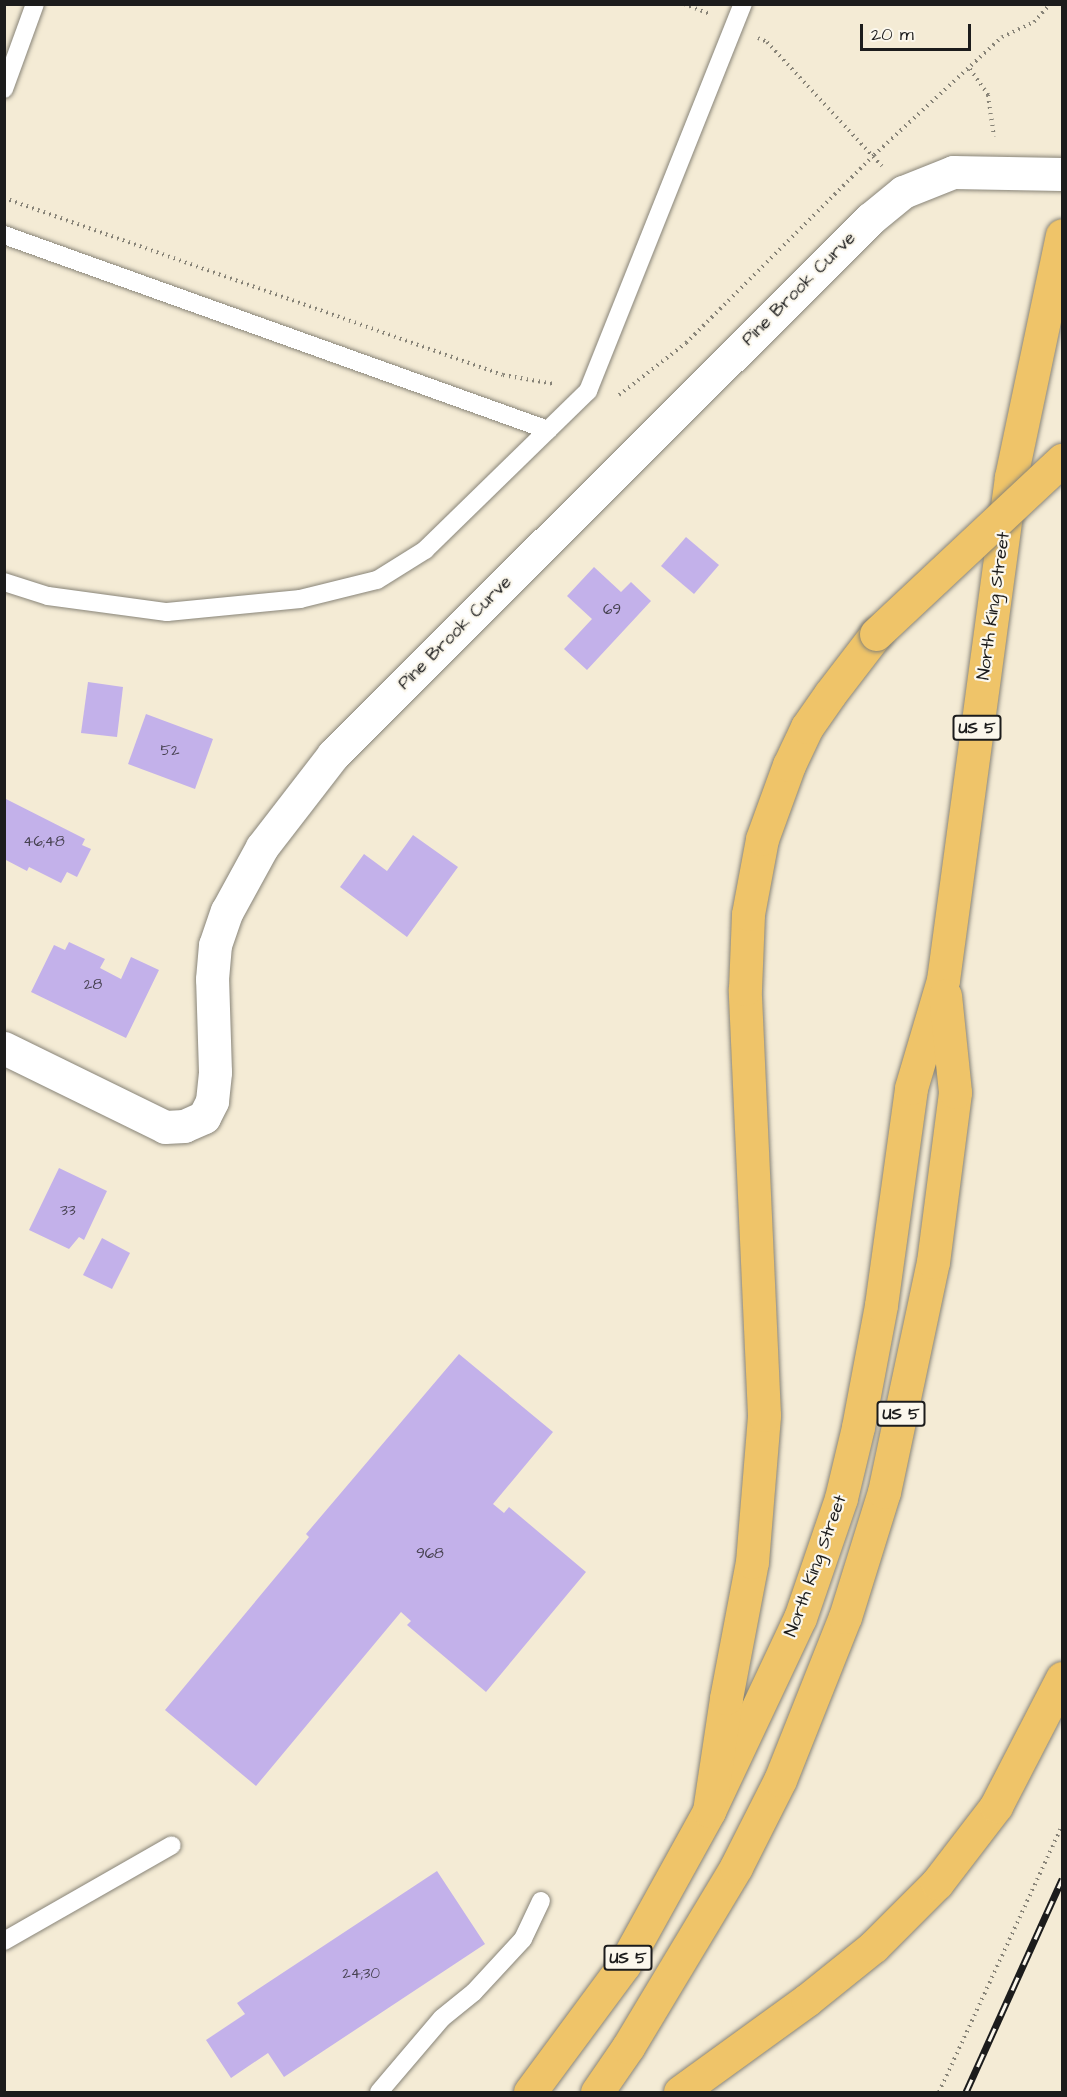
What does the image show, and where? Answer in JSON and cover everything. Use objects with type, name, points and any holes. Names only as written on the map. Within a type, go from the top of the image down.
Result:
[{"type":"main road","name":"North King Street","points":[[530,2092],[624,1965],[709,1811],[800,1618],[841,1498],[858,1427],[880,1305],[911,1088],[943,980],[1011,477],[1062,235]]},
{"type":"main road","points":[[709,1811],[726,1698],[752,1562],[764,1415],[746,989],[748,914],[762,839],[789,765],[818,710],[876,634],[1062,460]]},
{"type":"main road","name":"North King Street","points":[[597,2092],[628,2047],[741,1857],[780,1780],[845,1617],[884,1492],[933,1262],[955,1092],[943,980]]},
{"type":"main road","points":[[680,2092],[807,2000],[873,1947],[937,1883],[996,1806],[1062,1678]]},
{"type":"street","name":"Pine Brook Curve","points":[[4,1048],[165,1127],[184,1126],[204,1117],[212,1101],[215,1072],[212,979],[216,945],[227,911],[262,847],[333,755],[870,219],[903,192],[953,172],[1062,174]]},
{"type":"lane","points":[[4,89],[35,4]]},
{"type":"lane","points":[[4,582],[48,596],[168,612],[300,599],[377,580],[425,550],[588,391],[743,4]]},
{"type":"lane","points":[[4,235],[548,430]]},
{"type":"lane","points":[[4,1941],[172,1845]]},
{"type":"lane","points":[[379,2092],[442,2018],[474,1992],[523,1939],[541,1901]]},
{"type":"path","points":[[684,4],[766,42],[874,155],[903,192]]},
{"type":"path","points":[[4,198],[503,375],[588,391],[610,402],[686,343],[874,155],[970,69],[1002,37],[1034,22],[1050,4]]},
{"type":"path","points":[[970,69],[988,95],[995,141]]},
{"type":"path","points":[[939,2092],[1062,1826]]},
{"type":"building","points":[[686,537],[719,565],[694,594],[661,566]]},
{"type":"building","points":[[594,567],[621,592],[631,582],[651,601],[587,670],[564,649],[592,619],[567,596]]},
{"type":"building","points":[[88,682],[123,687],[117,737],[81,733]]},
{"type":"building","points":[[146,714],[213,739],[195,789],[128,764]]},
{"type":"building","points":[[4,798],[85,839],[82,845],[91,849],[77,877],[67,872],[61,883],[29,867],[27,871],[4,859]]},
{"type":"building","points":[[413,835],[458,867],[407,937],[340,887],[364,854],[387,871]]},
{"type":"building","points":[[69,942],[105,959],[100,968],[121,979],[131,957],[159,970],[126,1038],[31,992],[54,945],[65,950]]},
{"type":"building","points":[[59,1168],[107,1191],[84,1240],[79,1237],[69,1249],[29,1230]]},
{"type":"building","points":[[102,1238],[130,1253],[112,1289],[83,1275]]},
{"type":"building","points":[[459,1354],[553,1432],[493,1504],[504,1513],[509,1507],[586,1572],[486,1692],[407,1625],[411,1621],[401,1612],[256,1786],[165,1710],[309,1537],[306,1534]]},
{"type":"building","points":[[437,1871],[485,1944],[284,2077],[268,2053],[231,2078],[206,2040],[245,2014],[237,2003]]},
{"type":"railway","points":[[966,2092],[1062,1879]]}]
